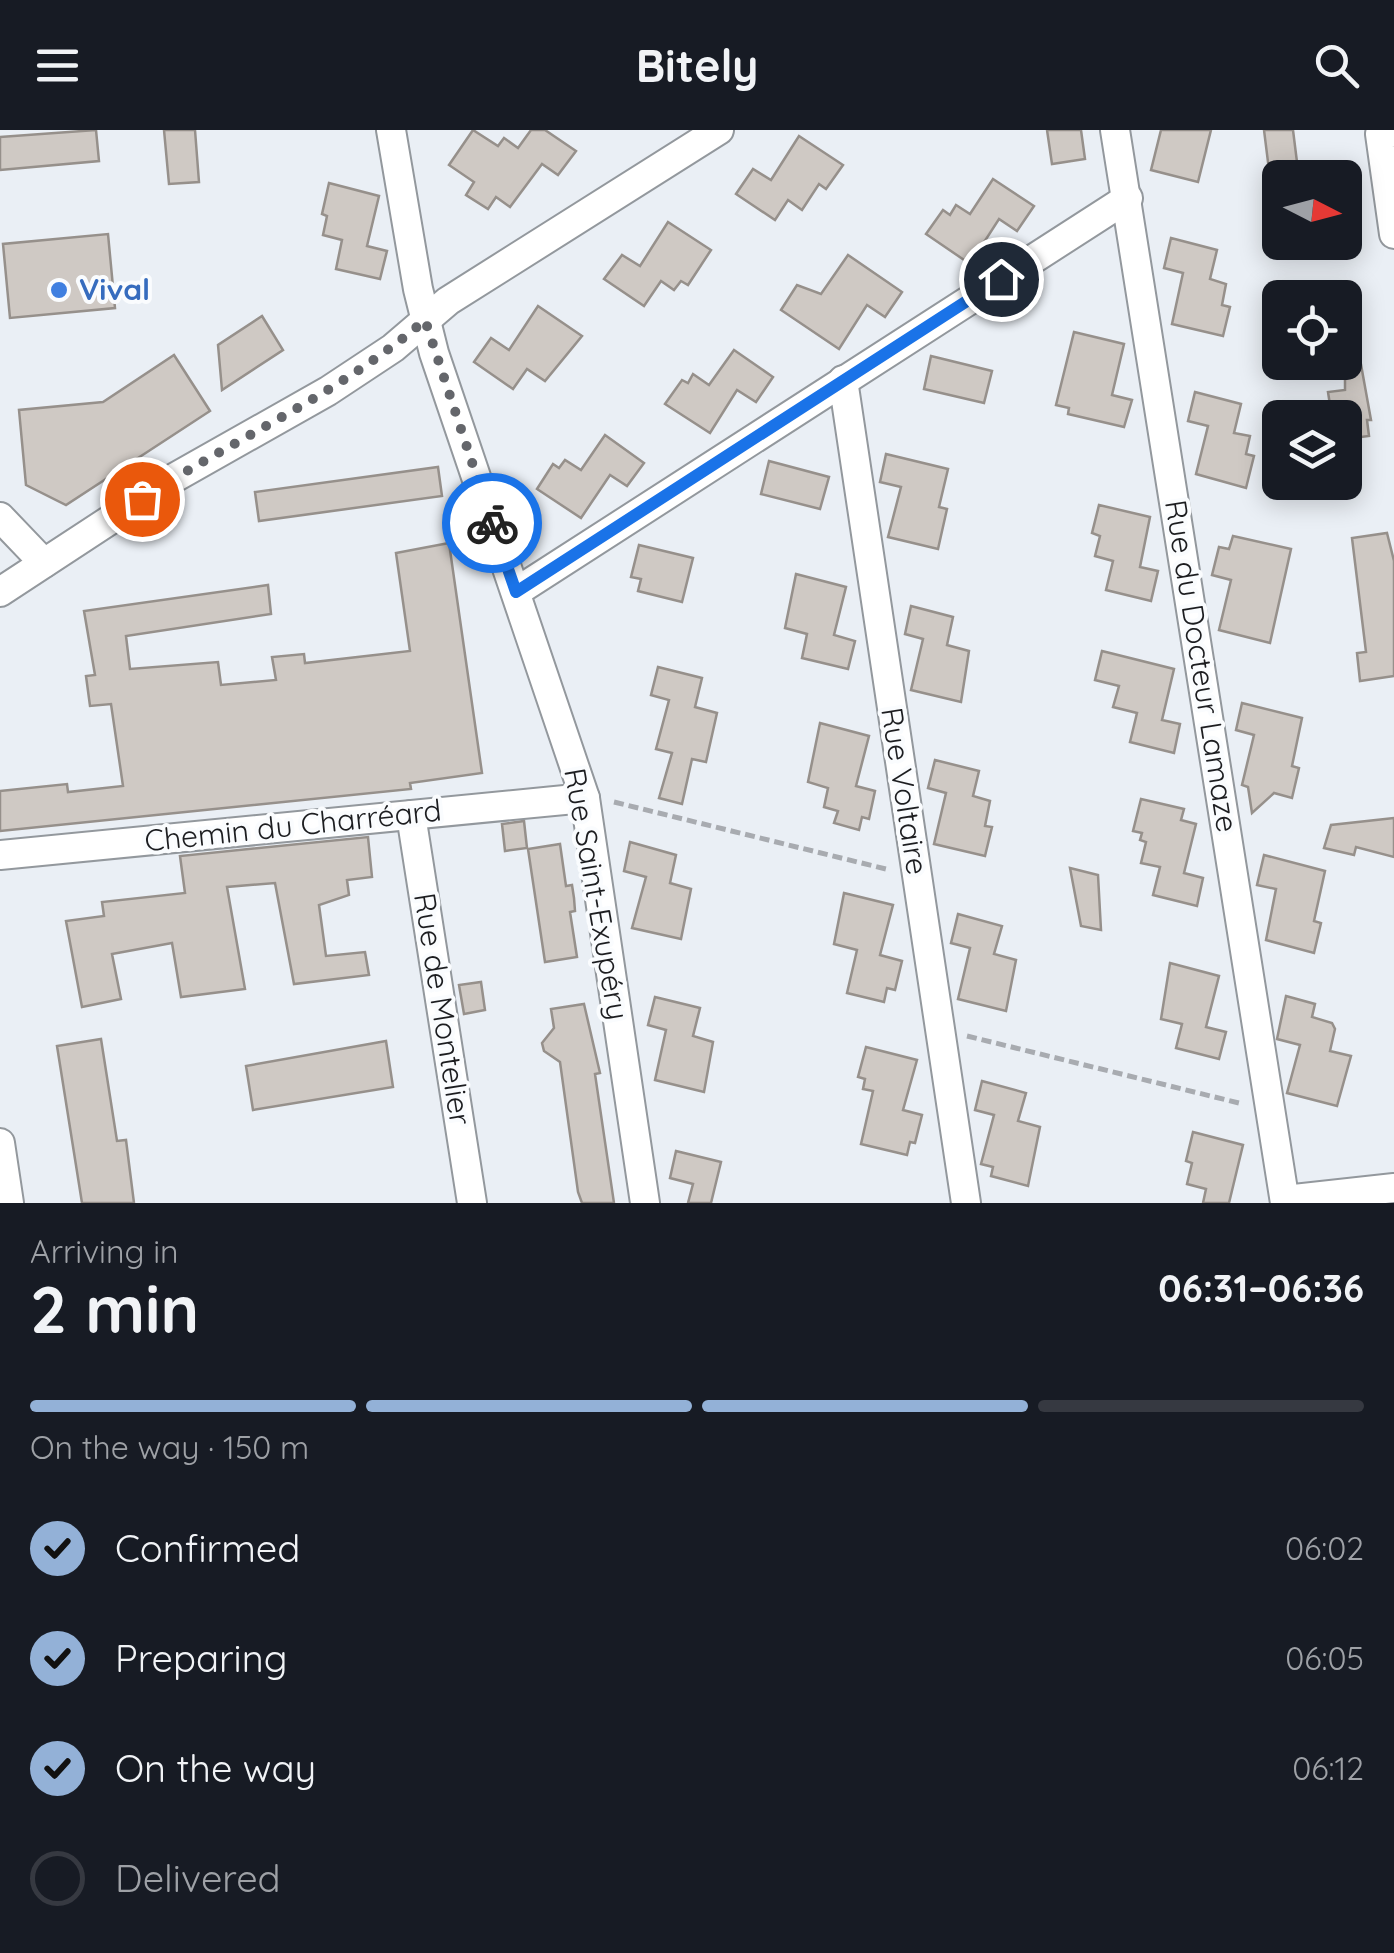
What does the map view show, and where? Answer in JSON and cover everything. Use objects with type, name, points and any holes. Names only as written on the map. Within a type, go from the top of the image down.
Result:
[{"type":"street","name":"Rue Saint-Exupéry","points":[[391,130],[425,320],[585,798],[645,1203]]},
{"type":"street","points":[[0,592],[174,478],[328,391],[393,348],[448,301],[719,130]]},
{"type":"street","name":"Rue du Docteur Lamaze","points":[[1115,130],[1285,1202]]},
{"type":"street","points":[[1394,132],[1380,134],[1394,234]]},
{"type":"street","points":[[516,592],[1128,198]]},
{"type":"street","name":"Rue Voltaire","points":[[843,380],[966,1203]]},
{"type":"street","points":[[0,517],[44,563]]},
{"type":"street","name":"Chemin du Charréard","points":[[0,855],[585,798]]},
{"type":"street","name":"Rue de Montelier","points":[[411,815],[472,1203]]},
{"type":"street","points":[[0,1144],[10,1203]]},
{"type":"street","points":[[1285,1202],[1394,1188]]},
{"type":"path","points":[[585,798],[632,805],[917,877]]},
{"type":"path","points":[[940,1030],[1271,1111]]},
{"type":"building","points":[[96,130],[99,161],[0,170],[0,137]]},
{"type":"building","points":[[164,130],[195,130],[199,182],[169,184]]},
{"type":"building","points":[[473,130],[498,146],[504,138],[518,148],[531,130],[545,130],[576,151],[558,175],[542,164],[510,207],[496,197],[488,209],[466,195],[474,182],[449,165]]},
{"type":"building","points":[[1047,130],[1081,130],[1085,159],[1052,164]]},
{"type":"building","points":[[1161,130],[1211,130],[1198,182],[1151,170]]},
{"type":"building","points":[[1264,130],[1293,130],[1297,160],[1268,160]]},
{"type":"building","points":[[799,136],[843,165],[826,189],[819,184],[802,210],[788,200],[775,220],[736,194],[753,169],[771,180]]},
{"type":"building","points":[[993,179],[1034,206],[1017,231],[999,219],[970,264],[926,234],[943,210],[950,215],[956,205],[970,214]]},
{"type":"building","points":[[329,183],[379,196],[367,246],[387,251],[380,279],[336,269],[342,240],[323,235],[327,216],[322,214]]},
{"type":"building","points":[[668,222],[711,250],[688,285],[681,281],[674,290],[661,281],[644,306],[604,279],[622,255],[640,266]]},
{"type":"building","points":[[108,234],[115,308],[10,318],[3,244]]},
{"type":"building","points":[[1171,238],[1217,250],[1210,279],[1226,284],[1222,305],[1230,307],[1223,336],[1172,324],[1183,273],[1164,268]]},
{"type":"building","points":[[848,255],[902,292],[885,317],[867,305],[839,349],[781,310],[797,285],[821,294]]},
{"type":"building","points":[[538,306],[582,336],[545,381],[527,369],[513,389],[474,362],[491,338],[509,350]]},
{"type":"building","points":[[262,316],[283,350],[222,390],[218,345]]},
{"type":"building","points":[[1074,332],[1124,344],[1112,395],[1132,400],[1124,427],[1068,414],[1069,408],[1056,405]]},
{"type":"building","points":[[734,350],[773,377],[756,402],[737,390],[710,433],[665,404],[682,380],[688,383],[693,374],[709,385]]},
{"type":"building","points":[[174,355],[210,411],[66,505],[26,485],[19,410],[103,402]]},
{"type":"building","points":[[931,356],[992,371],[984,403],[924,389]]},
{"type":"building","points":[[1362,370],[1371,420],[1367,420],[1369,436],[1362,437],[1362,400],[1329,400],[1328,392],[1345,390],[1345,380],[1362,380]]},
{"type":"building","points":[[1195,392],[1241,404],[1234,433],[1250,436],[1246,454],[1254,456],[1246,488],[1196,474],[1208,426],[1188,421]]},
{"type":"building","points":[[605,435],[644,463],[627,486],[610,475],[581,518],[537,489],[553,464],[559,468],[565,460],[581,470]]},
{"type":"building","points":[[886,454],[948,469],[939,507],[947,509],[938,549],[888,537],[901,487],[880,482]]},
{"type":"building","points":[[769,461],[829,477],[820,509],[761,494]]},
{"type":"building","points":[[438,467],[442,496],[259,521],[255,492]]},
{"type":"building","points":[[1099,505],[1150,517],[1140,567],[1158,571],[1151,601],[1106,590],[1113,561],[1095,556],[1100,536],[1092,533]]},
{"type":"building","points":[[1387,533],[1394,561],[1394,676],[1360,681],[1357,653],[1366,652],[1352,538]]},
{"type":"building","points":[[1233,536],[1291,549],[1270,643],[1219,630],[1231,580],[1212,575],[1219,547],[1229,549]]},
{"type":"building","points":[[449,543],[482,773],[410,783],[411,789],[0,831],[0,791],[67,784],[68,792],[123,786],[111,704],[90,706],[86,676],[95,675],[84,611],[268,585],[271,614],[126,636],[130,669],[218,662],[221,685],[276,680],[272,657],[304,654],[305,663],[410,651],[396,553]]},
{"type":"building","points":[[639,545],[693,558],[682,602],[638,591],[641,579],[631,577]]},
{"type":"building","points":[[796,574],[846,587],[834,635],[855,641],[848,669],[802,658],[807,634],[785,628]]},
{"type":"building","points":[[911,606],[953,617],[947,645],[969,651],[961,702],[911,690],[923,639],[905,634]]},
{"type":"building","points":[[1102,651],[1174,669],[1162,720],[1180,724],[1174,753],[1130,742],[1137,713],[1113,707],[1119,686],[1095,680]]},
{"type":"building","points":[[658,667],[702,678],[695,707],[717,713],[706,762],[692,759],[682,804],[659,798],[672,753],[656,749],[669,700],[651,695]]},
{"type":"building","points":[[1242,703],[1302,718],[1292,766],[1299,768],[1292,798],[1274,793],[1252,813],[1248,787],[1242,785],[1254,735],[1236,730]]},
{"type":"building","points":[[820,723],[869,736],[856,786],[875,791],[869,819],[862,817],[859,830],[834,823],[838,811],[824,807],[828,788],[808,782]]},
{"type":"building","points":[[935,760],[979,771],[973,796],[990,801],[985,826],[992,827],[985,856],[934,844],[946,793],[928,788]]},
{"type":"building","points":[[1141,799],[1184,809],[1181,820],[1196,824],[1184,873],[1203,878],[1197,906],[1153,895],[1160,867],[1141,863],[1146,842],[1140,840],[1142,833],[1133,831]]},
{"type":"building","points":[[1394,818],[1394,857],[1356,847],[1354,855],[1324,848],[1331,825]]},
{"type":"building","points":[[524,821],[527,848],[505,851],[502,824]]},
{"type":"building","points":[[368,837],[372,877],[347,880],[349,895],[319,905],[326,956],[365,952],[369,975],[294,984],[275,883],[227,887],[245,989],[181,997],[172,943],[112,954],[121,999],[82,1007],[66,921],[104,916],[102,902],[185,893],[180,856]]},
{"type":"building","points":[[630,842],[676,855],[670,883],[691,889],[681,939],[632,928],[646,877],[624,871]]},
{"type":"building","points":[[560,844],[566,886],[572,885],[574,898],[575,911],[570,912],[577,957],[545,962],[528,849]]},
{"type":"building","points":[[1264,855],[1325,871],[1314,921],[1321,923],[1314,953],[1266,940],[1276,889],[1257,885]]},
{"type":"building","points":[[1070,868],[1098,875],[1101,930],[1081,926]]},
{"type":"building","points":[[844,893],[893,905],[880,955],[902,961],[895,990],[887,988],[884,1002],[847,993],[857,950],[834,944]]},
{"type":"building","points":[[958,914],[1002,926],[994,954],[1016,960],[1006,1011],[958,999],[970,948],[951,943]]},
{"type":"building","points":[[1170,963],[1219,976],[1206,1027],[1226,1032],[1219,1059],[1176,1048],[1182,1024],[1161,1019]]},
{"type":"building","points":[[481,982],[485,1010],[464,1014],[459,985]]},
{"type":"building","points":[[1286,996],[1315,1004],[1312,1017],[1332,1023],[1335,1029],[1330,1051],[1351,1056],[1337,1106],[1287,1093],[1300,1045],[1277,1039]]},
{"type":"building","points":[[655,997],[700,1008],[693,1036],[713,1042],[704,1092],[655,1080],[666,1030],[648,1025]]},
{"type":"building","points":[[584,1004],[600,1073],[595,1074],[614,1203],[582,1203],[560,1062],[544,1051],[542,1043],[554,1028],[551,1009]]},
{"type":"building","points":[[101,1039],[117,1141],[126,1140],[134,1203],[82,1203],[57,1046]]},
{"type":"building","points":[[386,1041],[393,1087],[253,1110],[246,1066]]},
{"type":"building","points":[[866,1047],[917,1060],[903,1110],[922,1115],[915,1143],[910,1142],[907,1155],[861,1144],[873,1091],[863,1089],[865,1079],[858,1077]]},
{"type":"building","points":[[982,1081],[1026,1093],[1018,1121],[1040,1127],[1028,1186],[991,1176],[993,1167],[981,1164],[994,1115],[975,1110]]},
{"type":"building","points":[[1193,1132],[1243,1145],[1229,1203],[1203,1203],[1206,1189],[1187,1184],[1192,1163],[1186,1161]]},
{"type":"building","points":[[676,1151],[721,1162],[711,1203],[688,1203],[693,1184],[670,1178]]},
{"type":"way so far","points":[[142,499],[272,420],[328,391],[393,348],[425,320],[492,523]]},
{"type":"place","name":"Vival","points":[[59,290]]},
{"type":"route","points":[[492,523],[516,592],[1001,279]]}]
